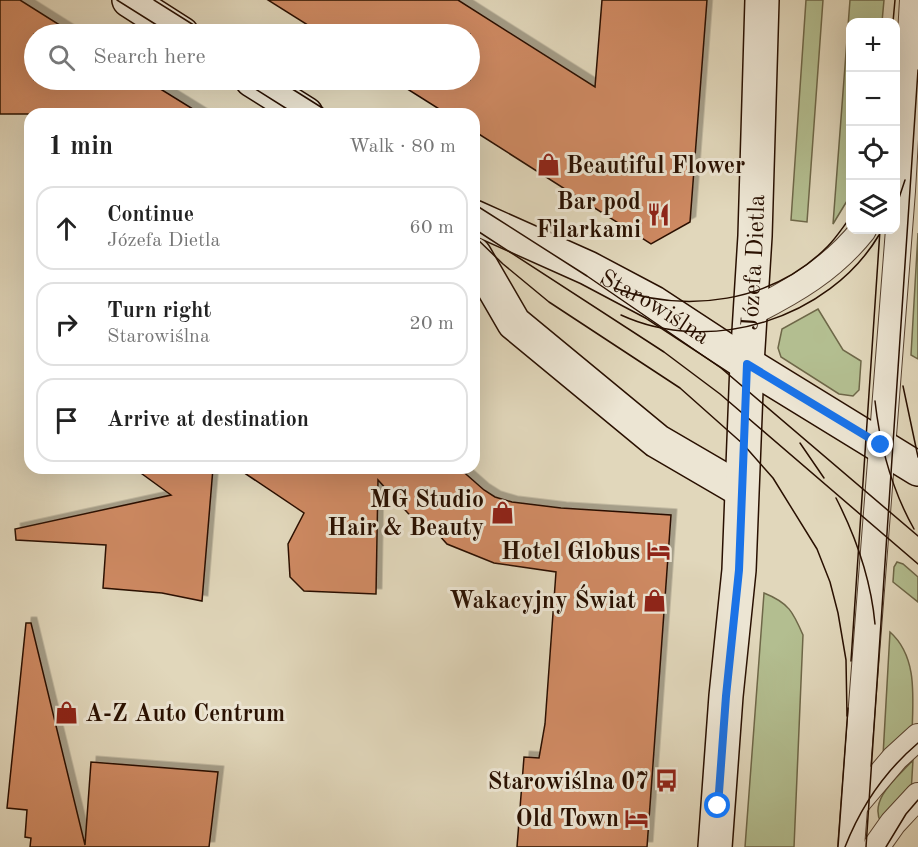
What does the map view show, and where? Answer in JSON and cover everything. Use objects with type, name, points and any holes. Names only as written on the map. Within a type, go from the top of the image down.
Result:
[{"type":"street","points":[[129,0],[166,24]]},
{"type":"street","name":"Józefa Dietla","points":[[715,847],[726,696],[739,570],[747,364],[755,236],[762,0]]},
{"type":"street","points":[[268,90],[296,108]]},
{"type":"street","name":"Starowiślna","points":[[480,220],[588,268],[654,303],[747,364],[918,469]]},
{"type":"street","points":[[480,264],[514,323],[657,441],[741,490]]},
{"type":"lane","points":[[900,167],[913,0]]},
{"type":"lane","points":[[851,847],[899,180]]},
{"type":"lane","points":[[750,313],[782,297],[820,273],[859,234]]},
{"type":"lane","points":[[855,805],[895,758],[918,737]]},
{"type":"lane","points":[[876,847],[893,823],[918,796]]},
{"type":"green space","points":[[806,0],[823,0],[807,222],[791,220]]},
{"type":"green space","points":[[850,0],[884,0],[882,18],[849,18]]},
{"type":"green space","points":[[846,53],[846,203],[833,224]]},
{"type":"green space","points":[[918,233],[918,359],[911,355]]},
{"type":"green space","points":[[818,309],[843,350],[861,361],[859,390],[853,396],[839,394],[781,357],[778,348],[782,329]]},
{"type":"green space","points":[[897,562],[903,564],[918,577],[918,602],[893,582],[894,567]]},
{"type":"green space","points":[[764,593],[789,609],[803,635],[794,847],[745,847]]},
{"type":"green space","points":[[890,632],[899,642],[910,666],[913,692],[912,734],[883,756]]},
{"type":"green space","points":[[913,760],[911,793],[881,823],[878,814],[882,797],[887,788]]},
{"type":"building","points":[[0,0],[20,0],[58,24],[24,24],[24,90],[162,90],[191,108],[24,108],[24,114],[0,114]]},
{"type":"building","points":[[268,0],[458,0],[595,87],[602,0],[707,0],[690,222],[651,244],[480,135],[480,108],[437,108],[409,90],[480,90],[480,24],[306,24]]},
{"type":"building","points":[[142,474],[213,474],[202,601],[162,593],[103,588],[106,545],[16,540],[15,529],[171,495]]},
{"type":"building","points":[[246,474],[466,474],[495,497],[512,502],[561,508],[671,515],[647,847],[517,847],[524,757],[539,758],[545,724],[556,572],[494,563],[447,544],[431,526],[425,532],[378,480],[376,594],[304,591],[290,577],[288,544],[304,513]]},
{"type":"building","points":[[26,623],[31,623],[85,845],[91,762],[218,772],[209,847],[30,847],[31,838],[25,837],[27,810],[7,808]]},
{"type":"tram line","points":[[117,0],[155,24]]},
{"type":"tram line","points":[[154,0],[192,24]]},
{"type":"tram line","points":[[893,18],[895,0]]},
{"type":"tram line","points":[[866,847],[918,70]]},
{"type":"tram line","points":[[257,90],[285,108]]},
{"type":"tram line","points":[[294,90],[322,108]]},
{"type":"tram line","points":[[900,195],[905,180]]},
{"type":"tram line","points":[[480,208],[587,276],[721,368],[918,536]]},
{"type":"tram line","points":[[614,288],[642,296],[699,301],[727,298],[755,291],[781,280],[806,265],[831,243],[846,223]]},
{"type":"tram line","points":[[480,233],[664,352],[720,394],[918,564]]},
{"type":"tram line","points":[[851,661],[880,234]]},
{"type":"tram line","points":[[621,315],[656,327],[692,332],[729,330],[765,322],[799,308],[830,289],[857,264],[879,235]]},
{"type":"tram line","points":[[480,242],[549,302],[680,388],[743,444],[773,478],[817,549],[830,582],[846,660],[847,716]]},
{"type":"tram line","points":[[903,386],[918,457]]},
{"type":"tram line","points":[[875,401],[888,467],[899,499],[914,529]]},
{"type":"tram line","points":[[800,443],[824,478]]},
{"type":"tram line","points":[[836,498],[862,559],[875,624]]},
{"type":"tram line","points":[[838,847],[848,708]]},
{"type":"tram line","points":[[845,847],[858,818],[875,790],[894,766],[918,743]]},
{"type":"tram line","points":[[886,847],[906,814],[918,800]]},
{"type":"place","name":"Beautiful Flower","points":[[548,165]]},
{"type":"place","name":"Bar pod Filarkami","points":[[659,215]]},
{"type":"place","name":"MG Studio Hair & Beauty","points":[[502,513]]},
{"type":"place","name":"Hotel Globus","points":[[658,551]]},
{"type":"place","name":"Wakacyjny Świat","points":[[654,600]]},
{"type":"place","name":"A-Z Auto Centrum","points":[[67,713]]},
{"type":"place","name":"Starowiślna 07","points":[[667,781]]},
{"type":"place","name":"Old Town","points":[[637,818]]},
{"type":"route","points":[[718,806],[739,570],[747,364],[881,445]]}]
